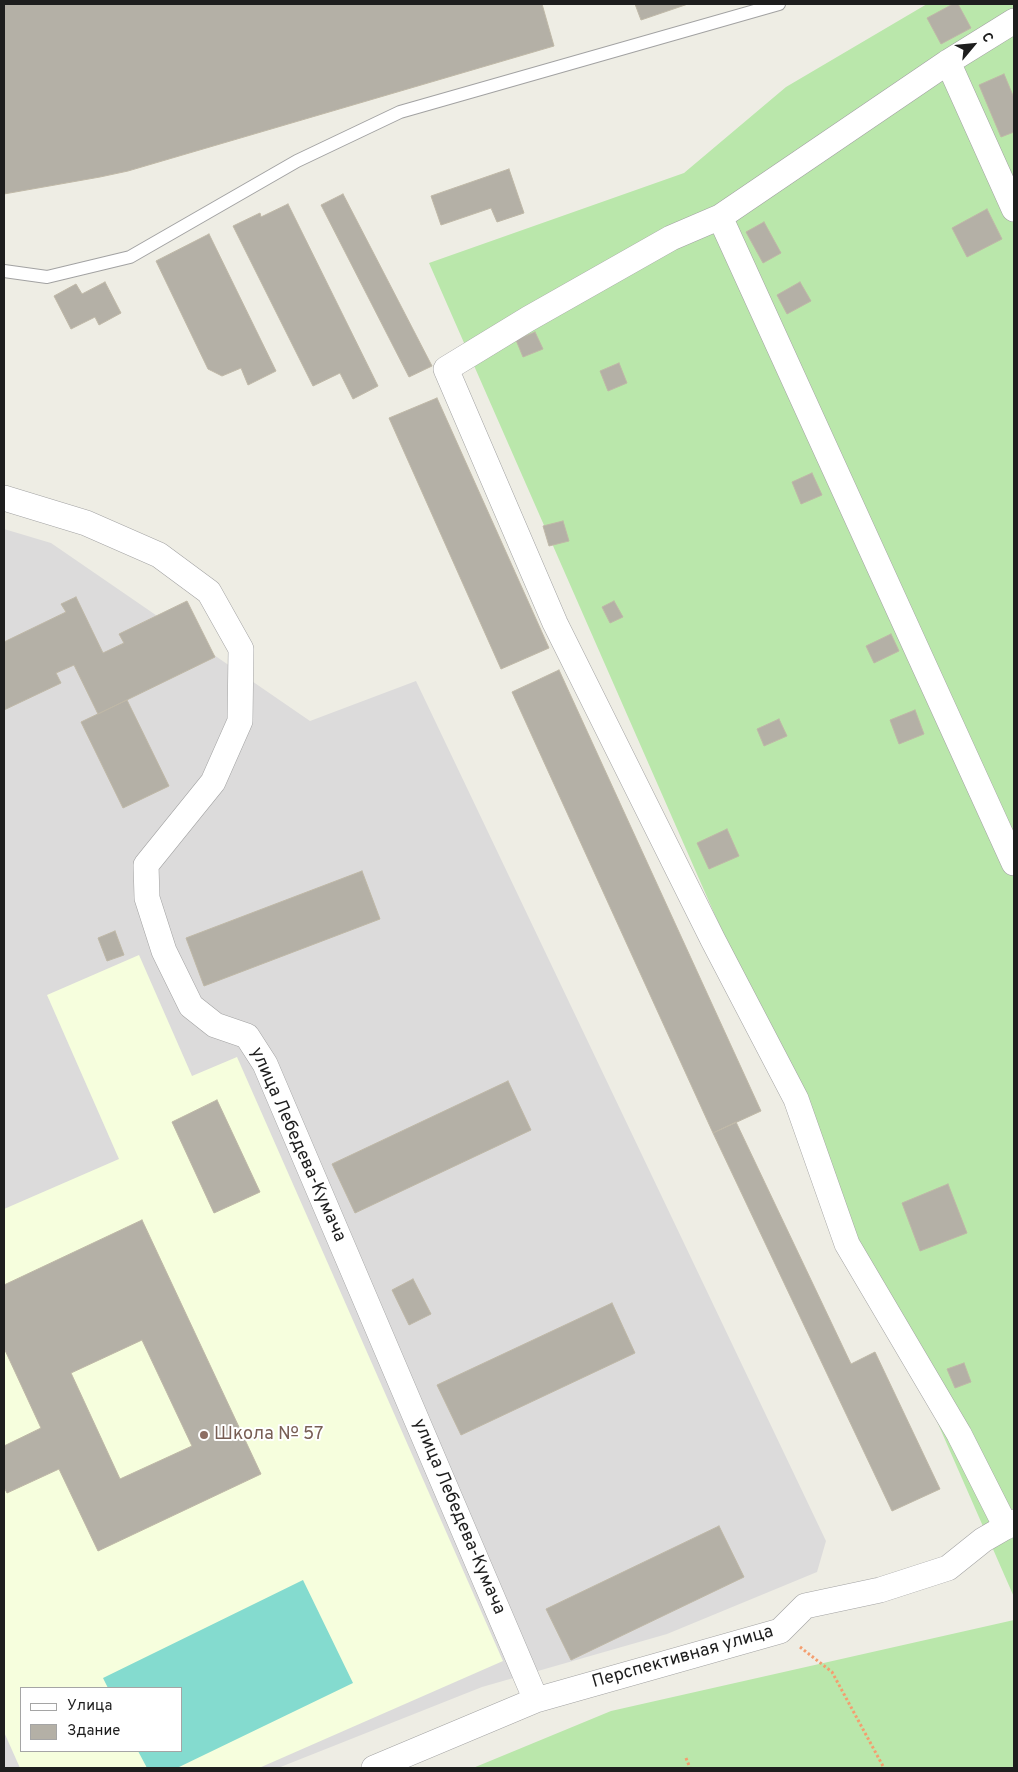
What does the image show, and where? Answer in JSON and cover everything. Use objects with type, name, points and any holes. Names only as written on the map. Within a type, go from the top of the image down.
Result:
[{"type":"street","points":[[1010,1525],[959,1434],[847,1244],[796,1099],[709,932],[555,623],[446,369],[528,319],[671,238],[720,217],[948,62],[1014,21]]},
{"type":"street","points":[[948,62],[1014,210]]},
{"type":"street","points":[[720,217],[1014,863]]},
{"type":"street","name":"улица Лебедева-Кумача","points":[[4,498],[86,523],[159,555],[209,592],[241,650],[240,721],[213,782],[146,865],[147,898],[164,952],[191,1006],[215,1025],[247,1036],[264,1064],[536,1700]]},
{"type":"street","name":"Перспективная улица","points":[[374,1768],[536,1700],[780,1631],[805,1606],[880,1590],[948,1568],[983,1540],[1010,1525]]},
{"type":"lane","points":[[4,271],[47,277],[130,258],[297,161],[400,112],[779,4]]},
{"type":"path","points":[[780,1631],[832,1672],[884,1768]]},
{"type":"path","points":[[686,1758],[690,1768]]},
{"type":"shaded area","points":[[4,529],[51,543],[310,721],[416,681],[826,1541],[817,1572],[667,1634],[482,1687],[278,1768],[4,1768]]},
{"type":"shaded area","name":"Школа № 57","points":[[139,955],[192,1076],[237,1057],[503,1661],[259,1768],[20,1768],[4,1732],[4,1209],[119,1159],[47,995]]},
{"type":"shaded area","points":[[303,1580],[353,1683],[177,1768],[147,1768],[139,1752],[182,1752],[182,1687],[108,1687],[103,1678]]},
{"type":"green space","points":[[927,4],[1014,4],[1014,1597],[429,263],[684,173],[786,87]]},
{"type":"green space","points":[[1014,1620],[1014,1768],[473,1768],[611,1711]]},
{"type":"building","points":[[4,4],[542,4],[554,46],[128,171],[4,194]]},
{"type":"building","points":[[635,4],[688,4],[641,20]]},
{"type":"building","points":[[953,4],[958,4],[971,28],[941,44],[927,18]]},
{"type":"building","points":[[1004,74],[1014,98],[1014,132],[1001,137],[979,85]]},
{"type":"building","points":[[509,169],[524,213],[497,222],[491,208],[441,225],[431,196]]},
{"type":"building","points":[[343,194],[432,366],[409,377],[321,205]]},
{"type":"building","points":[[288,204],[378,386],[353,399],[340,373],[313,386],[233,226],[260,213],[261,217]]},
{"type":"building","points":[[987,209],[1002,239],[967,257],[952,228]]},
{"type":"building","points":[[764,222],[781,253],[763,263],[746,232]]},
{"type":"building","points":[[209,234],[276,371],[248,385],[241,368],[222,376],[208,369],[156,261]]},
{"type":"building","points":[[105,282],[121,313],[99,325],[95,317],[71,329],[54,296],[76,284],[82,294]]},
{"type":"building","points":[[800,282],[811,301],[787,314],[777,295]]},
{"type":"building","points":[[535,332],[543,349],[523,357],[516,340]]},
{"type":"building","points":[[619,363],[627,383],[608,391],[600,371]]},
{"type":"building","points":[[437,398],[549,648],[501,669],[389,418]]},
{"type":"building","points":[[812,473],[822,495],[801,504],[792,482]]},
{"type":"building","points":[[563,521],[569,541],[549,546],[543,526]]},
{"type":"building","points":[[76,597],[103,653],[124,643],[119,634],[187,601],[215,657],[98,714],[74,665],[56,673],[61,683],[4,710],[4,642],[66,612],[61,604]]},
{"type":"building","points":[[614,601],[623,617],[610,623],[602,607]]},
{"type":"building","points":[[891,634],[899,651],[874,663],[866,646]]},
{"type":"building","points":[[559,670],[761,1111],[713,1133],[512,692]]},
{"type":"building","points":[[127,700],[169,786],[123,808],[81,722]]},
{"type":"building","points":[[915,710],[924,734],[899,744],[890,720]]},
{"type":"building","points":[[779,719],[787,736],[764,746],[757,729]]},
{"type":"building","points":[[727,829],[739,856],[709,869],[697,843]]},
{"type":"building","points":[[362,871],[380,919],[204,986],[186,938]]},
{"type":"building","points":[[115,931],[124,955],[107,961],[98,938]]},
{"type":"building","points":[[508,1081],[531,1130],[355,1213],[332,1164]]},
{"type":"building","points":[[217,1100],[260,1192],[214,1213],[172,1122]]},
{"type":"building","points":[[736,1122],[851,1364],[875,1352],[940,1489],[892,1511],[713,1133]]},
{"type":"building","points":[[948,1184],[967,1233],[920,1251],[902,1203]]},
{"type":"building","points":[[142,1220],[261,1474],[98,1551],[59,1469],[7,1493],[4,1487],[4,1446],[41,1428],[4,1348],[4,1285]],"holes":[[[142,1340],[192,1446],[120,1479],[71,1373]]]},
{"type":"building","points":[[413,1279],[431,1314],[409,1325],[392,1290]]},
{"type":"building","points":[[612,1303],[635,1353],[461,1435],[437,1385]]},
{"type":"building","points":[[964,1363],[971,1382],[955,1388],[947,1369]]},
{"type":"building","points":[[719,1526],[744,1577],[571,1660],[546,1609]]},
{"type":"place","name":"Школа № 57","points":[[204,1435]]}]
